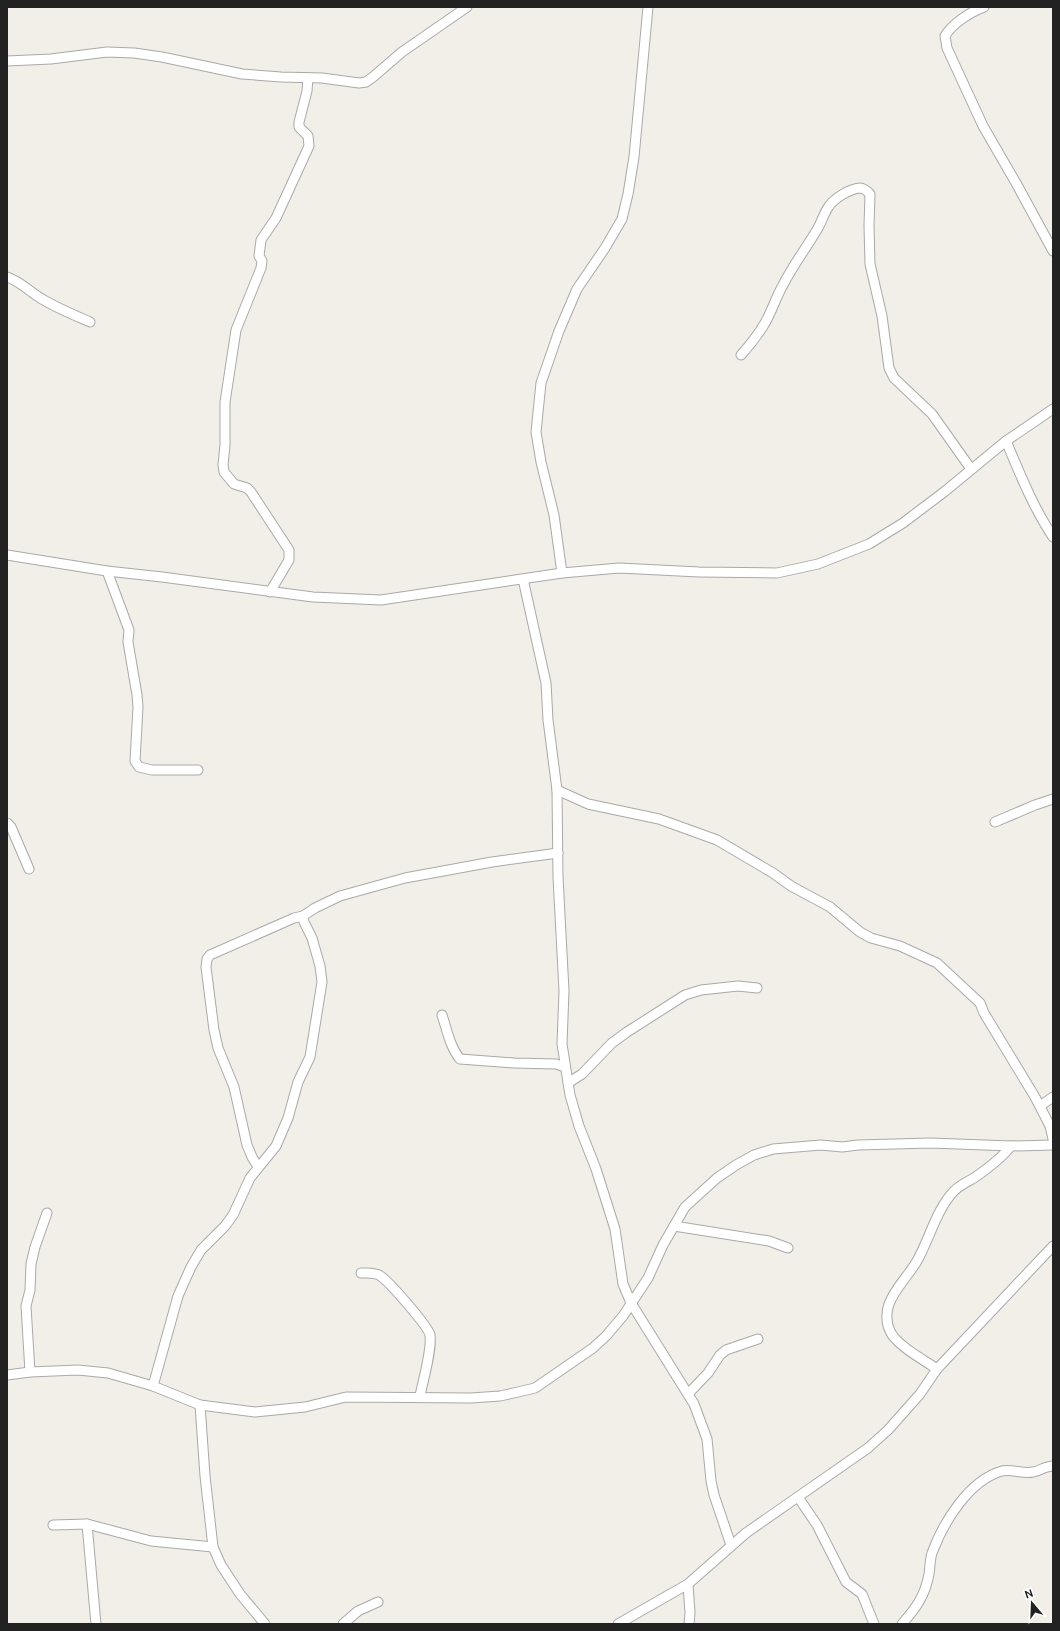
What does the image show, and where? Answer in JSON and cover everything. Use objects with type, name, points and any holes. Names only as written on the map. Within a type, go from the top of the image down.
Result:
[{"type":"street","points":[[7,61],[51,59],[107,52],[134,53],[162,57],[242,74],[342,80],[359,83],[366,82],[402,52],[467,7]]},
{"type":"street","points":[[562,573],[554,515],[541,462],[536,432],[541,383],[559,331],[577,289],[605,248],[622,219],[634,157],[648,7]]},
{"type":"street","points":[[984,7],[977,10],[949,30],[945,36],[948,48],[983,126],[1016,182],[1035,221],[1053,251]]},
{"type":"street","points":[[270,592],[289,560],[289,550],[251,492],[247,488],[234,484],[224,472],[225,402],[236,330],[261,268],[262,261],[259,256],[259,252],[261,240],[276,218],[310,146],[308,136],[299,127],[307,91],[308,78]]},
{"type":"street","points":[[741,355],[754,340],[765,322],[781,287],[796,260],[818,227],[823,214],[829,206],[838,198],[853,190],[860,188],[866,189],[870,194],[870,264],[882,316],[889,368],[894,378],[932,414],[971,469]]},
{"type":"street","points":[[7,277],[15,280],[44,300],[90,322]]},
{"type":"street","points":[[7,555],[107,571],[270,592],[313,597],[381,600],[562,573],[620,568],[699,572],[777,573],[818,564],[869,544],[903,523],[944,492],[1006,441],[1053,409]]},
{"type":"street","points":[[1006,441],[1025,488],[1041,519],[1053,537]]},
{"type":"street","points":[[107,571],[129,630],[128,642],[138,695],[138,734],[135,761],[139,768],[152,770],[198,770]]},
{"type":"street","points":[[523,579],[546,683],[548,720],[556,790],[564,991],[562,1044],[568,1083],[579,1126],[596,1169],[615,1229],[623,1284],[631,1303],[668,1365],[688,1394],[706,1439],[714,1495],[731,1545]]},
{"type":"street","points":[[556,790],[579,801],[598,807],[626,811],[658,819],[708,836],[773,873],[791,886],[830,907],[860,932],[871,938],[900,946],[937,963],[980,1003],[984,1013],[1040,1106],[1050,1126],[1053,1139]]},
{"type":"street","points":[[995,822],[1053,799]]},
{"type":"street","points":[[7,823],[14,832],[29,869]]},
{"type":"street","points":[[258,1167],[247,1145],[234,1087],[218,1048],[214,1030],[207,962],[210,956],[294,918],[303,916],[315,908],[340,896],[405,878],[492,862],[558,853]]},
{"type":"street","points":[[153,1386],[178,1296],[191,1267],[200,1250],[225,1226],[233,1215],[250,1178],[276,1146],[282,1135],[298,1082],[310,1057],[322,982],[312,938],[302,919],[303,916]]},
{"type":"street","points":[[568,1083],[582,1074],[612,1043],[685,995],[701,990],[738,986],[758,988]]},
{"type":"street","points":[[442,1015],[451,1045],[460,1059],[556,1064],[565,1067]]},
{"type":"street","points":[[1040,1106],[1053,1097]]},
{"type":"street","points":[[7,1375],[30,1372],[78,1370],[108,1372],[153,1386],[200,1405],[255,1412],[305,1407],[346,1397],[420,1396],[471,1398],[500,1396],[535,1388],[592,1348],[606,1336],[619,1322],[648,1278],[685,1207],[717,1178],[748,1159],[773,1149],[821,1145],[842,1147],[858,1145],[930,1143],[1011,1146],[1053,1145]]},
{"type":"street","points":[[937,1369],[909,1350],[894,1337],[890,1331],[888,1321],[889,1305],[893,1295],[917,1260],[931,1229],[948,1199],[962,1185],[974,1178],[1005,1154],[1011,1146]]},
{"type":"street","points":[[30,1372],[26,1306],[30,1290],[31,1264],[34,1247],[47,1213]]},
{"type":"street","points":[[674,1226],[769,1241],[788,1248]]},
{"type":"street","points":[[618,1624],[688,1584],[731,1545],[868,1448],[888,1430],[920,1394],[937,1369],[1053,1246]]},
{"type":"street","points":[[361,1272],[373,1272],[380,1275],[393,1287],[429,1332],[430,1348],[420,1396]]},
{"type":"street","points":[[688,1394],[708,1373],[720,1355],[726,1350],[758,1339]]},
{"type":"street","points":[[200,1405],[213,1547],[221,1565],[240,1594],[265,1624]]},
{"type":"street","points":[[902,1624],[914,1610],[922,1595],[926,1585],[932,1554],[949,1518],[970,1493],[985,1479],[994,1474],[1004,1471],[1032,1472],[1048,1466],[1053,1466]]},
{"type":"street","points":[[798,1497],[817,1525],[846,1582],[862,1594],[874,1624]]},
{"type":"street","points":[[53,1525],[87,1524],[151,1541],[213,1547]]},
{"type":"street","points":[[87,1524],[96,1624]]},
{"type":"street","points":[[688,1584],[690,1614],[689,1624]]},
{"type":"street","points":[[343,1624],[358,1611],[378,1602]]}]
